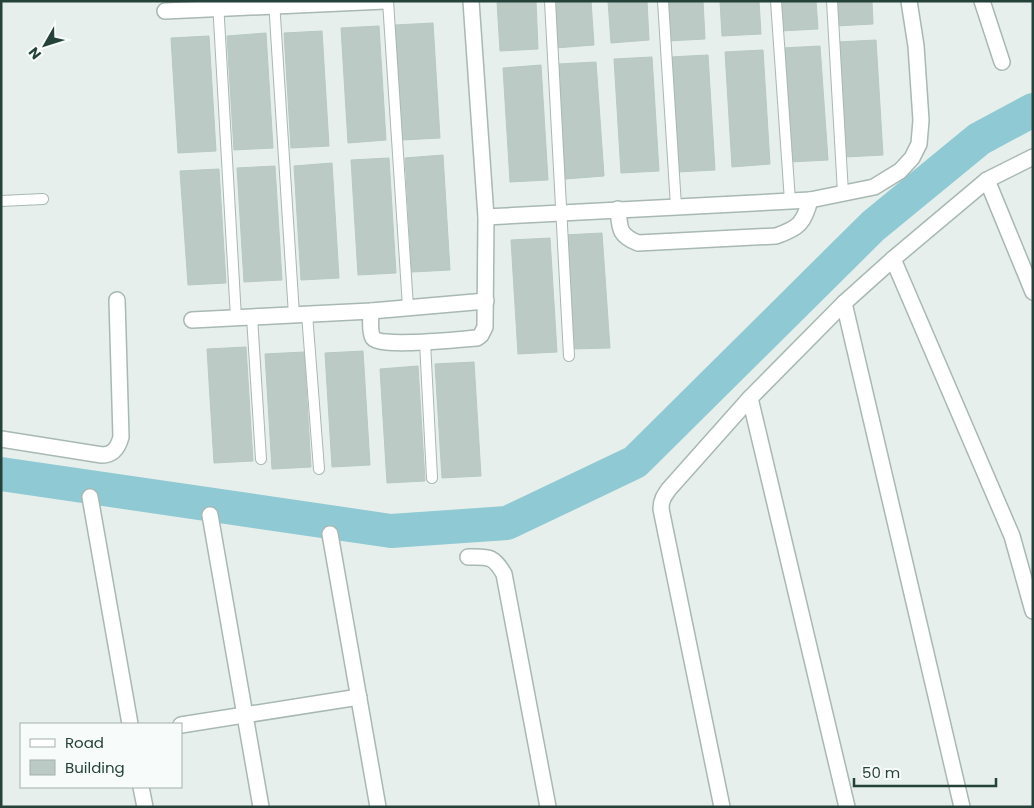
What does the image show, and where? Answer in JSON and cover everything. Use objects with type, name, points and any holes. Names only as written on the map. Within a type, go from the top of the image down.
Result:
[{"type":"street","points":[[165,11],[218,5],[386,1]]},
{"type":"street","points":[[371,311],[371,334],[376,340],[425,342],[478,338],[485,327],[486,217],[471,1]]},
{"type":"street","points":[[486,217],[810,200],[874,187],[900,171],[912,158],[919,144],[921,120],[918,74],[909,1]]},
{"type":"street","points":[[982,1],[1002,62]]},
{"type":"street","points":[[722,807],[661,502],[668,488],[750,398],[844,304],[893,259],[987,180],[1033,157]]},
{"type":"street","points":[[987,180],[1033,292]]},
{"type":"street","points":[[618,209],[620,228],[625,238],[638,243],[776,236],[789,231],[800,223],[806,215],[810,200]]},
{"type":"street","points":[[893,259],[1012,536],[1033,611]]},
{"type":"street","points":[[1,439],[102,455],[114,452],[119,445],[120,437],[116,300]]},
{"type":"street","points":[[192,320],[371,311],[486,301]]},
{"type":"street","points":[[844,304],[962,807]]},
{"type":"street","points":[[750,398],[847,807]]},
{"type":"street","points":[[90,498],[130,723]]},
{"type":"street","points":[[210,515],[261,807]]},
{"type":"street","points":[[330,534],[378,807]]},
{"type":"street","points":[[468,556],[490,557],[498,563],[504,574],[548,807]]},
{"type":"street","points":[[182,725],[359,697]]},
{"type":"street","points":[[141,788],[145,807]]},
{"type":"lane","points":[[386,1],[408,307]]},
{"type":"lane","points":[[550,1],[569,356]]},
{"type":"lane","points":[[663,1],[676,206]]},
{"type":"lane","points":[[776,1],[790,200]]},
{"type":"lane","points":[[832,1],[843,193]]},
{"type":"lane","points":[[274,4],[300,314],[319,469]]},
{"type":"lane","points":[[218,5],[236,318]]},
{"type":"lane","points":[[1,201],[43,199]]},
{"type":"lane","points":[[252,317],[261,459]]},
{"type":"lane","points":[[425,342],[432,478]]},
{"type":"building","points":[[497,1],[536,1],[538,49],[500,51]]},
{"type":"building","points":[[552,1],[591,1],[594,45],[555,48]]},
{"type":"building","points":[[608,1],[647,1],[649,40],[611,43]]},
{"type":"building","points":[[664,1],[703,1],[705,39],[667,41]]},
{"type":"building","points":[[720,1],[759,1],[761,34],[722,36]]},
{"type":"building","points":[[778,1],[816,1],[818,29],[780,31]]},
{"type":"building","points":[[834,1],[872,1],[873,24],[835,26]]},
{"type":"building","points":[[433,23],[440,138],[402,140],[395,25]]},
{"type":"building","points":[[379,26],[386,140],[348,143],[341,28]]},
{"type":"building","points":[[322,31],[329,146],[291,148],[284,33]]},
{"type":"building","points":[[266,33],[273,148],[234,150],[227,36]]},
{"type":"building","points":[[209,36],[216,151],[178,153],[171,38]]},
{"type":"building","points":[[876,40],[883,155],[845,157],[838,42]]},
{"type":"building","points":[[820,46],[828,160],[789,162],[782,48]]},
{"type":"building","points":[[763,50],[770,164],[732,167],[725,52]]},
{"type":"building","points":[[708,55],[715,170],[677,172],[670,57]]},
{"type":"building","points":[[652,57],[659,171],[621,173],[614,59]]},
{"type":"building","points":[[596,62],[604,176],[565,179],[558,64]]},
{"type":"building","points":[[541,65],[548,180],[510,182],[503,68]]},
{"type":"building","points":[[443,155],[450,270],[412,272],[405,158]]},
{"type":"building","points":[[389,158],[396,273],[358,275],[351,160]]},
{"type":"building","points":[[332,163],[339,278],[301,280],[294,166]]},
{"type":"building","points":[[275,166],[282,280],[244,282],[237,168]]},
{"type":"building","points":[[219,169],[226,283],[188,285],[180,171]]},
{"type":"building","points":[[602,233],[610,348],[571,349],[564,235]]},
{"type":"building","points":[[550,238],[557,352],[518,354],[511,240]]},
{"type":"building","points":[[246,347],[253,461],[214,463],[207,349]]},
{"type":"building","points":[[363,351],[370,465],[332,467],[325,353]]},
{"type":"building","points":[[304,352],[311,467],[272,469],[265,354]]},
{"type":"building","points":[[474,362],[481,476],[442,478],[435,364]]},
{"type":"building","points":[[418,366],[425,481],[387,483],[380,369]]},
{"type":"waterway","points":[[1,474],[391,531],[507,523],[635,462],[873,226],[979,139],[1033,110]]}]
